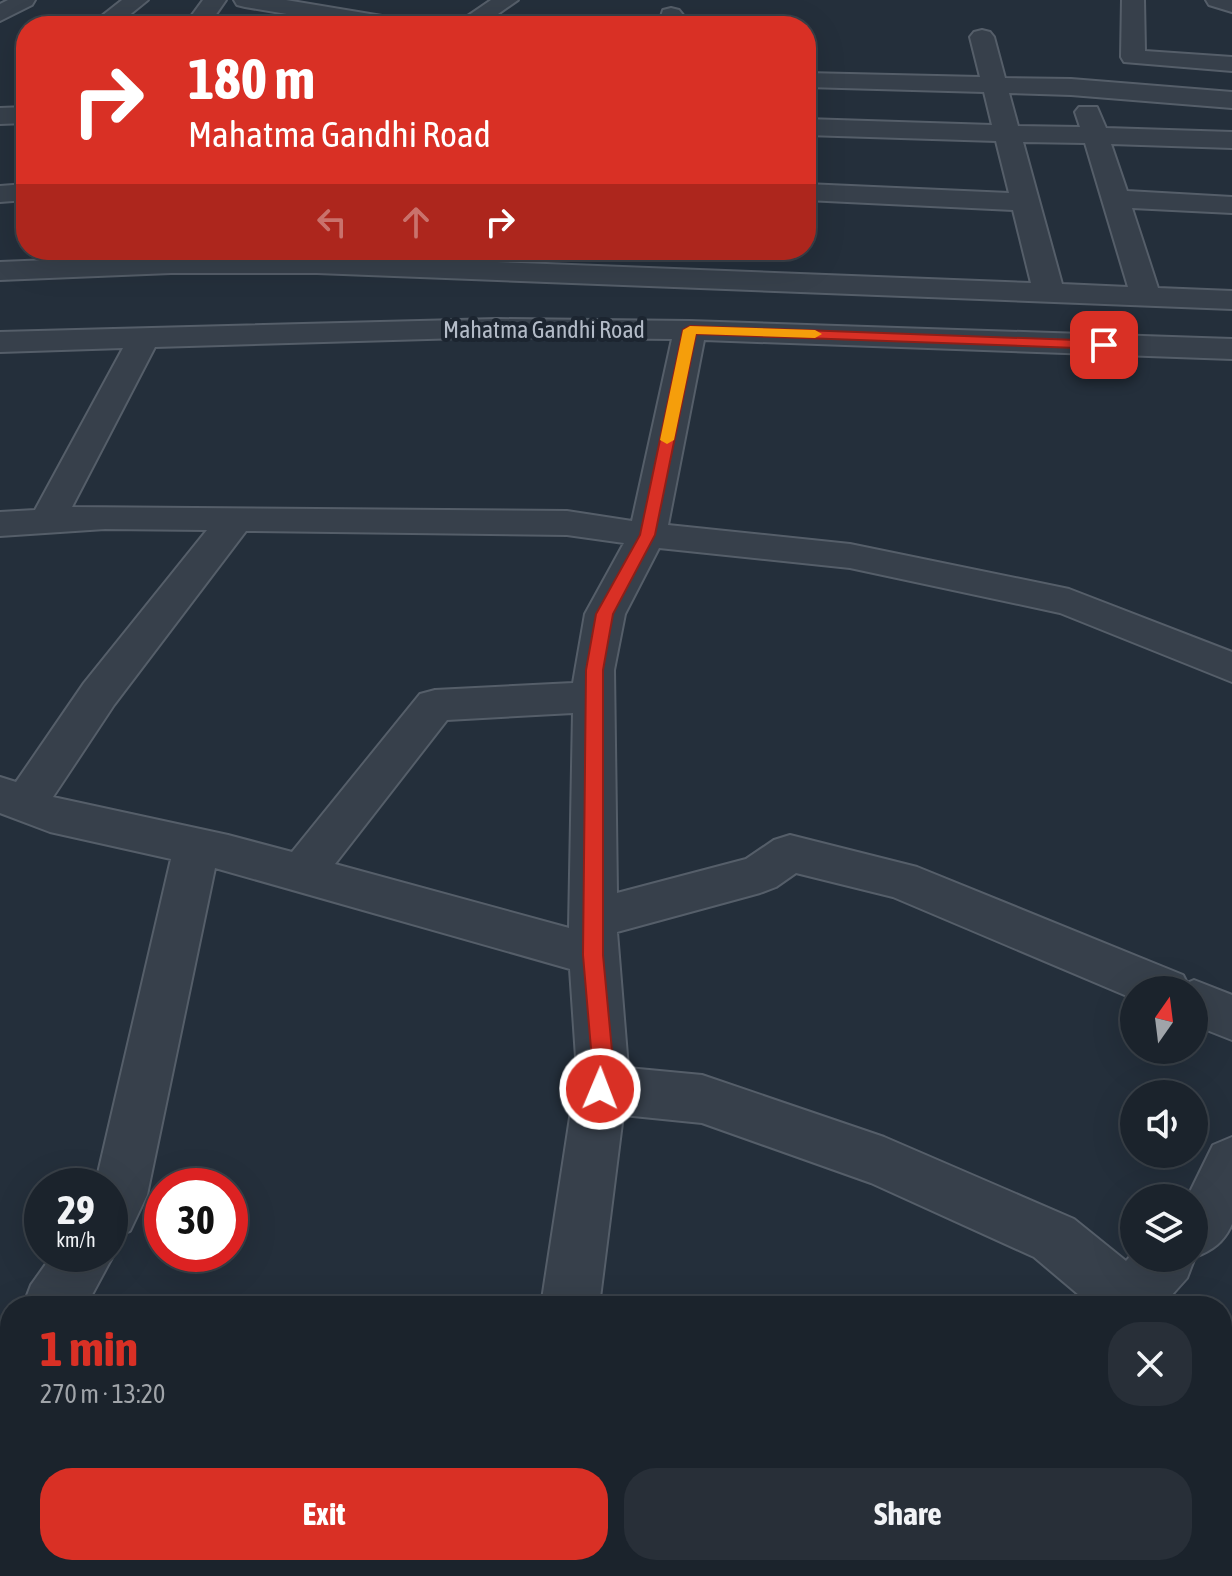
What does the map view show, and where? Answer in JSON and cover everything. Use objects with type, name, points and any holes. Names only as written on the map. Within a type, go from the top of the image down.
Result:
[{"type":"street","points":[[115,16],[137,0]]},
{"type":"street","points":[[245,0],[340,16]]},
{"type":"street","points":[[481,16],[507,0]]},
{"type":"street","points":[[1133,0],[1133,57],[1232,64]]},
{"type":"street","points":[[1217,0],[1232,5]]},
{"type":"street","points":[[982,37],[1049,294]]},
{"type":"street","points":[[816,80],[1080,88],[1232,100]]},
{"type":"street","points":[[1080,88],[1146,297]]},
{"type":"street","points":[[816,127],[1232,140]]},
{"type":"street","points":[[816,192],[1025,202]]},
{"type":"street","points":[[1116,199],[1232,205]]},
{"type":"street","points":[[0,271],[55,260]]},
{"type":"street","points":[[476,328],[498,260],[807,284],[1232,300]]},
{"type":"street","points":[[806,260],[807,284]]},
{"type":"street","name":"Mahatma Gandhi Road","points":[[0,342],[476,328],[690,330],[1232,349]]},
{"type":"street","points":[[571,1296],[603,1072],[593,937],[594,670],[605,614],[647,535],[690,330]]},
{"type":"street","points":[[47,521],[144,338]]},
{"type":"street","points":[[0,524],[105,517],[567,523],[647,535],[850,556],[1069,602],[1232,668]]},
{"type":"street","points":[[236,519],[12,799],[50,815],[197,847],[301,874],[593,937],[760,874],[790,853],[901,880],[1132,976]]},
{"type":"street","points":[[301,874],[435,705],[594,697]]},
{"type":"street","points":[[126,1168],[197,847]]},
{"type":"street","points":[[1208,1008],[1232,1018]]},
{"type":"street","points":[[600,1089],[702,1099],[884,1162],[1054,1238],[1119,1296]]},
{"type":"street","points":[[1211,1226],[1232,1163]]},
{"type":"street","points":[[59,1296],[74,1272]]},
{"type":"street","points":[[1132,1296],[1154,1272]]},
{"type":"slow traffic","points":[[667,440],[690,330],[815,334]]},
{"type":"route","points":[[600,1089],[603,1072],[593,955],[596,807],[594,670],[605,614],[647,535],[690,330],[1104,345]]}]
